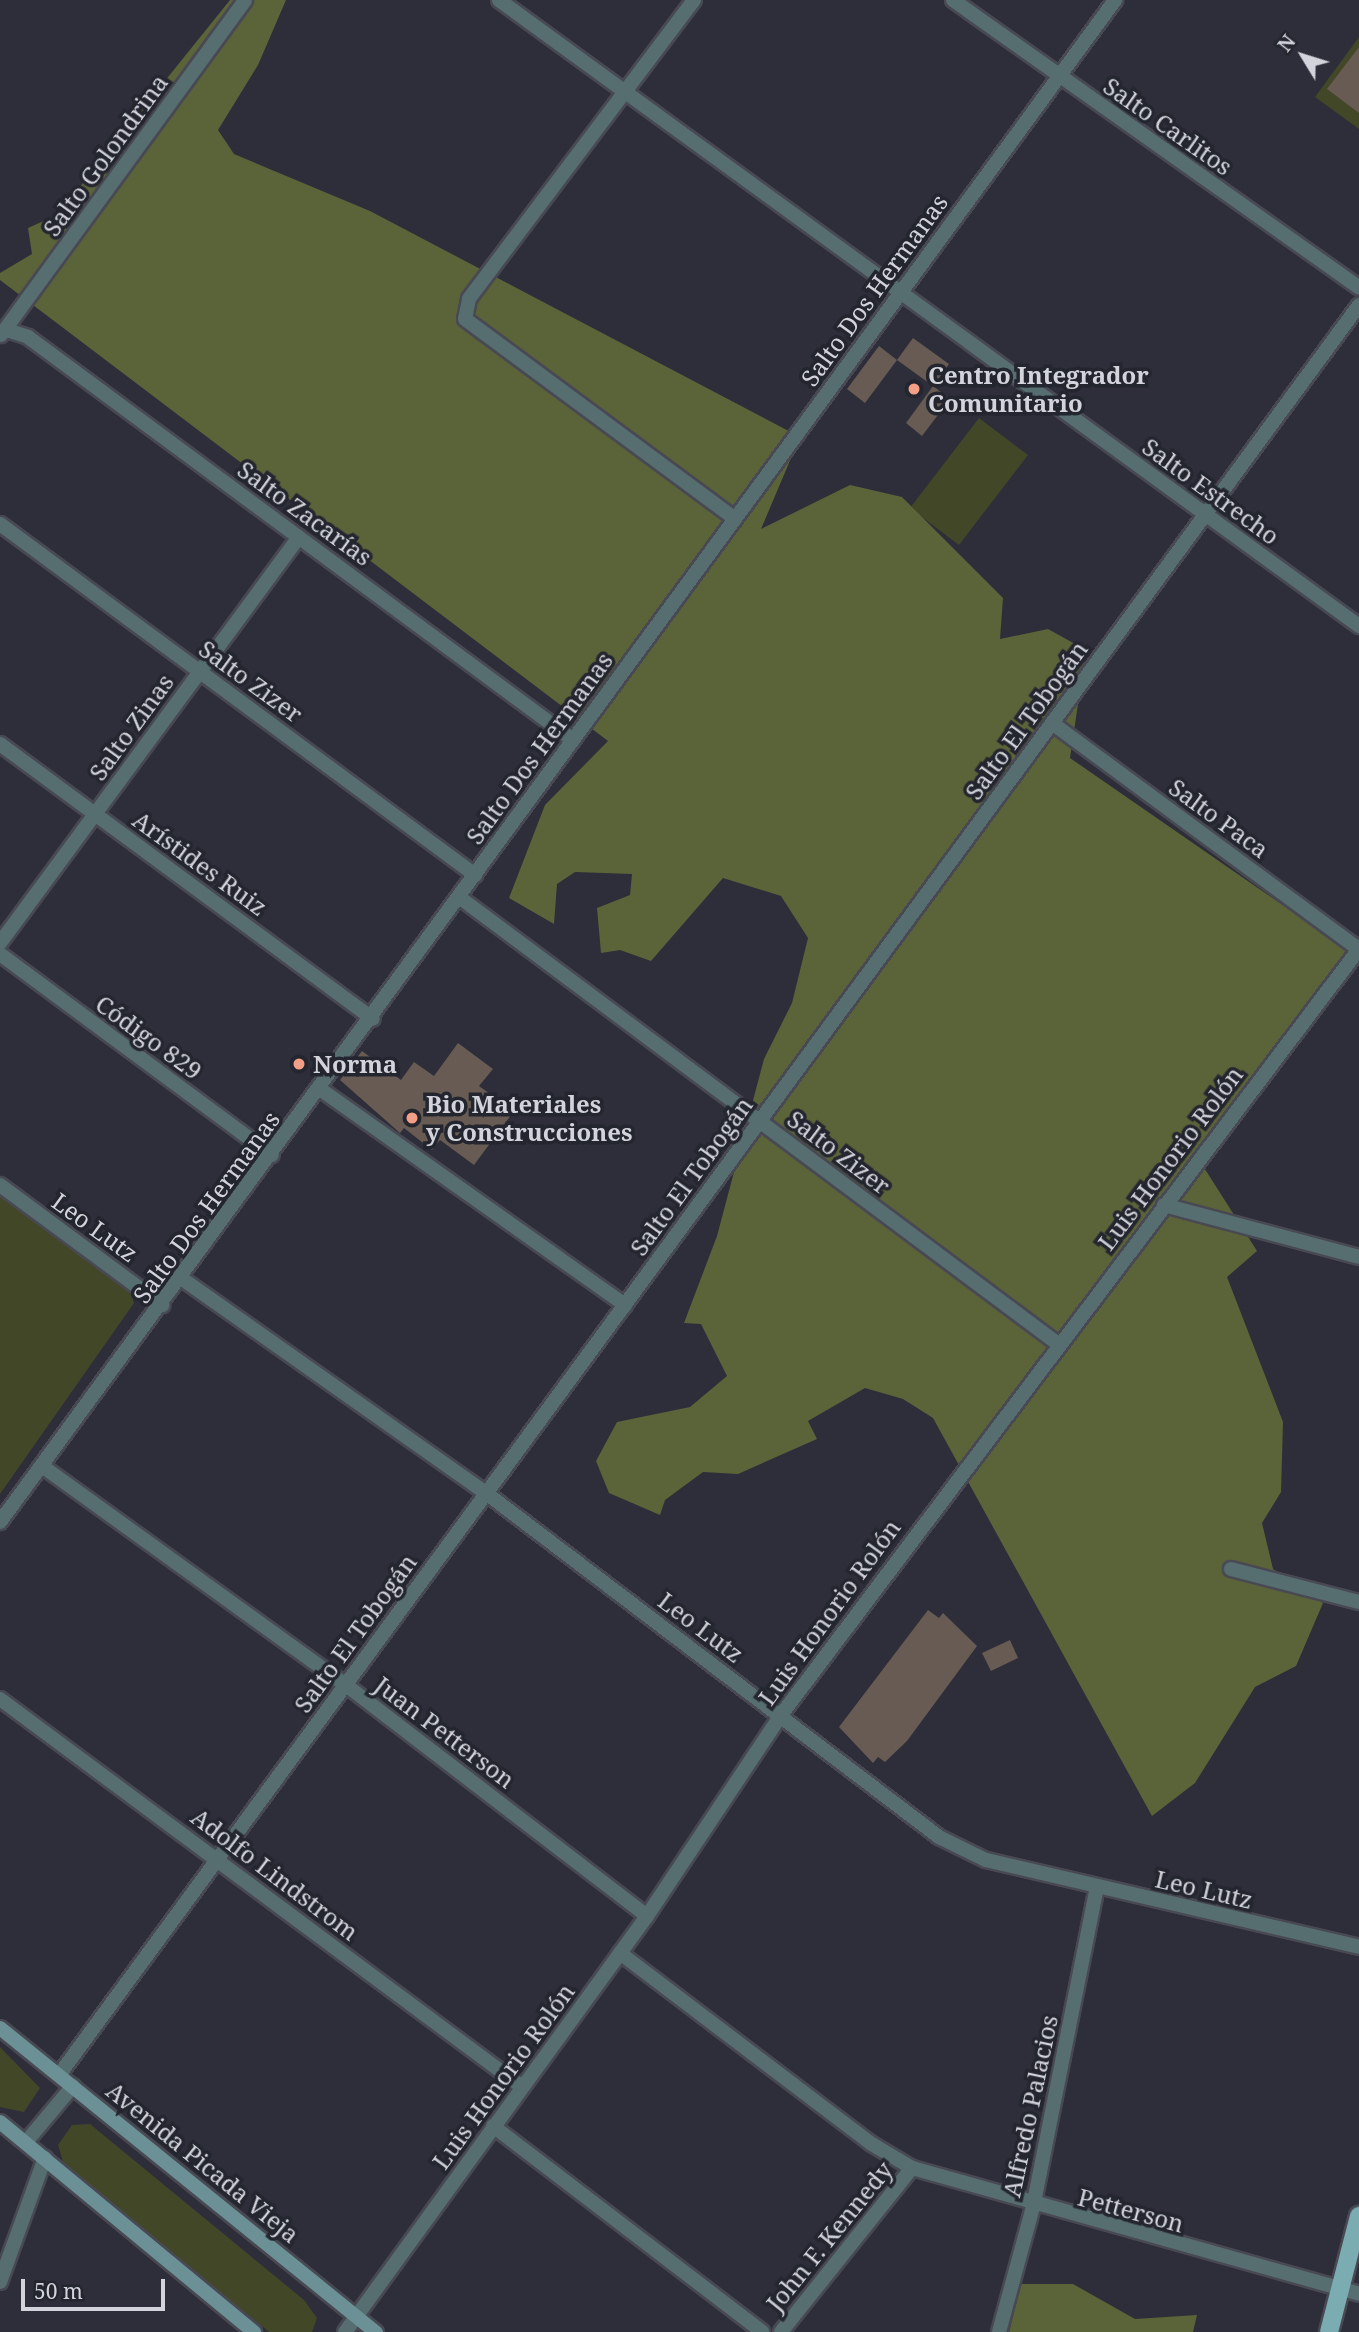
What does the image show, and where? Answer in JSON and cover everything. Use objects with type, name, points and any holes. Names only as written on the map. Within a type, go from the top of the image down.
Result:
[{"type":"main road","points":[[1329,2332],[1359,2216]]},
{"type":"street","name":"Salto Golondrina","points":[[3,333],[245,0]]},
{"type":"street","name":"Salto Estrecho","points":[[499,0],[624,94],[1359,626]]},
{"type":"street","points":[[694,0],[469,299],[465,319],[735,519]]},
{"type":"street","name":"Salto Carlitos","points":[[953,0],[1058,78],[1359,287]]},
{"type":"street","name":"Salto Dos Hermanas","points":[[0,1522],[373,1019],[475,874],[1115,0]]},
{"type":"street","name":"Salto El Tobogán","points":[[59,2075],[1359,305]]},
{"type":"street","name":"Salto Zacarías","points":[[3,333],[28,337],[573,740]]},
{"type":"street","name":"Salto Zizer","points":[[0,524],[475,874]]},
{"type":"street","name":"Salto Zinas","points":[[0,943],[299,537]]},
{"type":"street","name":"Salto Paca","points":[[1052,723],[1359,949]]},
{"type":"street","name":"Arístides Ruiz","points":[[0,744],[373,1019]]},
{"type":"street","name":"Salto Zizer","points":[[459,897],[1057,1343]]},
{"type":"street","name":"Luis Honorio Rolón","points":[[345,2332],[359,2318],[493,2126],[647,1916],[781,1715],[1057,1343],[1359,949]]},
{"type":"street","name":"Código 829","points":[[0,954],[272,1155]]},
{"type":"street","points":[[320,1089],[625,1305]]},
{"type":"street","name":"Leo Lutz","points":[[0,1185],[162,1305]]},
{"type":"street","points":[[1164,1205],[1359,1257]]},
{"type":"street","name":"Leo Lutz","points":[[181,1278],[486,1493],[939,1837],[986,1860],[1359,1947]]},
{"type":"street","name":"Juan Petterson","points":[[42,1466],[346,1685],[647,1916]]},
{"type":"street","points":[[1231,1569],[1359,1602]]},
{"type":"street","name":"Adolfo Lindstrom","points":[[0,1699],[522,2087]]},
{"type":"street","name":"Alfredo Palacios","points":[[999,2332],[1033,2207],[1097,1888]]},
{"type":"street","points":[[620,1953],[912,2168]]},
{"type":"street","name":"Avenida Picada Vieja","points":[[0,2028],[376,2332]]},
{"type":"street","points":[[26,2142],[73,2086]]},
{"type":"street","points":[[0,2122],[254,2332]]},
{"type":"street","points":[[493,2126],[762,2332]]},
{"type":"street","points":[[0,2282],[46,2158]]},
{"type":"street","name":"Petterson","points":[[912,2168],[1033,2207],[1359,2294]]},
{"type":"street","name":"John F. Kennedy","points":[[780,2332],[912,2168]]},
{"type":"green space","points":[[230,0],[286,0],[258,65],[218,130],[234,154],[370,211],[800,437],[761,529],[850,485],[902,497],[1003,598],[1000,639],[1048,629],[1086,650],[1070,758],[1352,953],[1203,1166],[1257,1251],[1227,1277],[1283,1422],[1281,1492],[1262,1523],[1273,1569],[1323,1603],[1296,1666],[1255,1687],[1195,1783],[1152,1816],[933,1418],[903,1399],[865,1388],[808,1421],[817,1439],[738,1474],[703,1472],[665,1500],[660,1515],[609,1493],[596,1461],[617,1422],[690,1407],[727,1376],[701,1324],[684,1323],[717,1236],[764,1059],[792,1003],[808,938],[781,896],[723,878],[651,961],[620,950],[601,953],[597,908],[630,895],[632,874],[575,872],[557,884],[554,924],[509,898],[545,805],[608,741],[0,280],[0,273],[32,254],[28,228],[57,215]]},
{"type":"green space","points":[[1359,37],[1359,129],[1315,97]]},
{"type":"green space","points":[[979,418],[1028,455],[959,545],[910,508]]},
{"type":"green space","points":[[0,1190],[127,1282],[134,1303],[0,1494]]},
{"type":"green space","points":[[0,2047],[40,2088],[24,2112],[0,2107]]},
{"type":"green space","points":[[90,2124],[304,2300],[317,2318],[312,2332],[269,2332],[64,2165],[58,2145],[72,2125]]},
{"type":"green space","points":[[1021,2284],[1073,2284],[1135,2319],[1197,2315],[1193,2332],[1009,2332]]},
{"type":"building","points":[[1359,47],[1359,113],[1327,89]]},
{"type":"building","points":[[913,338],[949,364],[933,386],[897,360]]},
{"type":"building","points":[[879,346],[897,360],[865,403],[847,389]]},
{"type":"building","points":[[933,386],[950,399],[922,436],[906,423]]},
{"type":"building","points":[[458,1043],[493,1069],[479,1086],[514,1111],[474,1165],[440,1140],[432,1150],[404,1128],[400,1133],[340,1080],[362,1051],[401,1080],[414,1062],[434,1076]]},
{"type":"building","points":[[928,1610],[939,1618],[943,1613],[977,1646],[907,1741],[885,1762],[878,1757],[873,1763],[839,1727]]},
{"type":"building","points":[[1010,1640],[1018,1658],[991,1671],[982,1653]]},
{"type":"place","name":"Centro Integrador Comunitario","points":[[914,389]]},
{"type":"place","name":"Norma","points":[[299,1064]]},
{"type":"place","name":"Bio Materiales y Construcciones","points":[[412,1118]]}]
